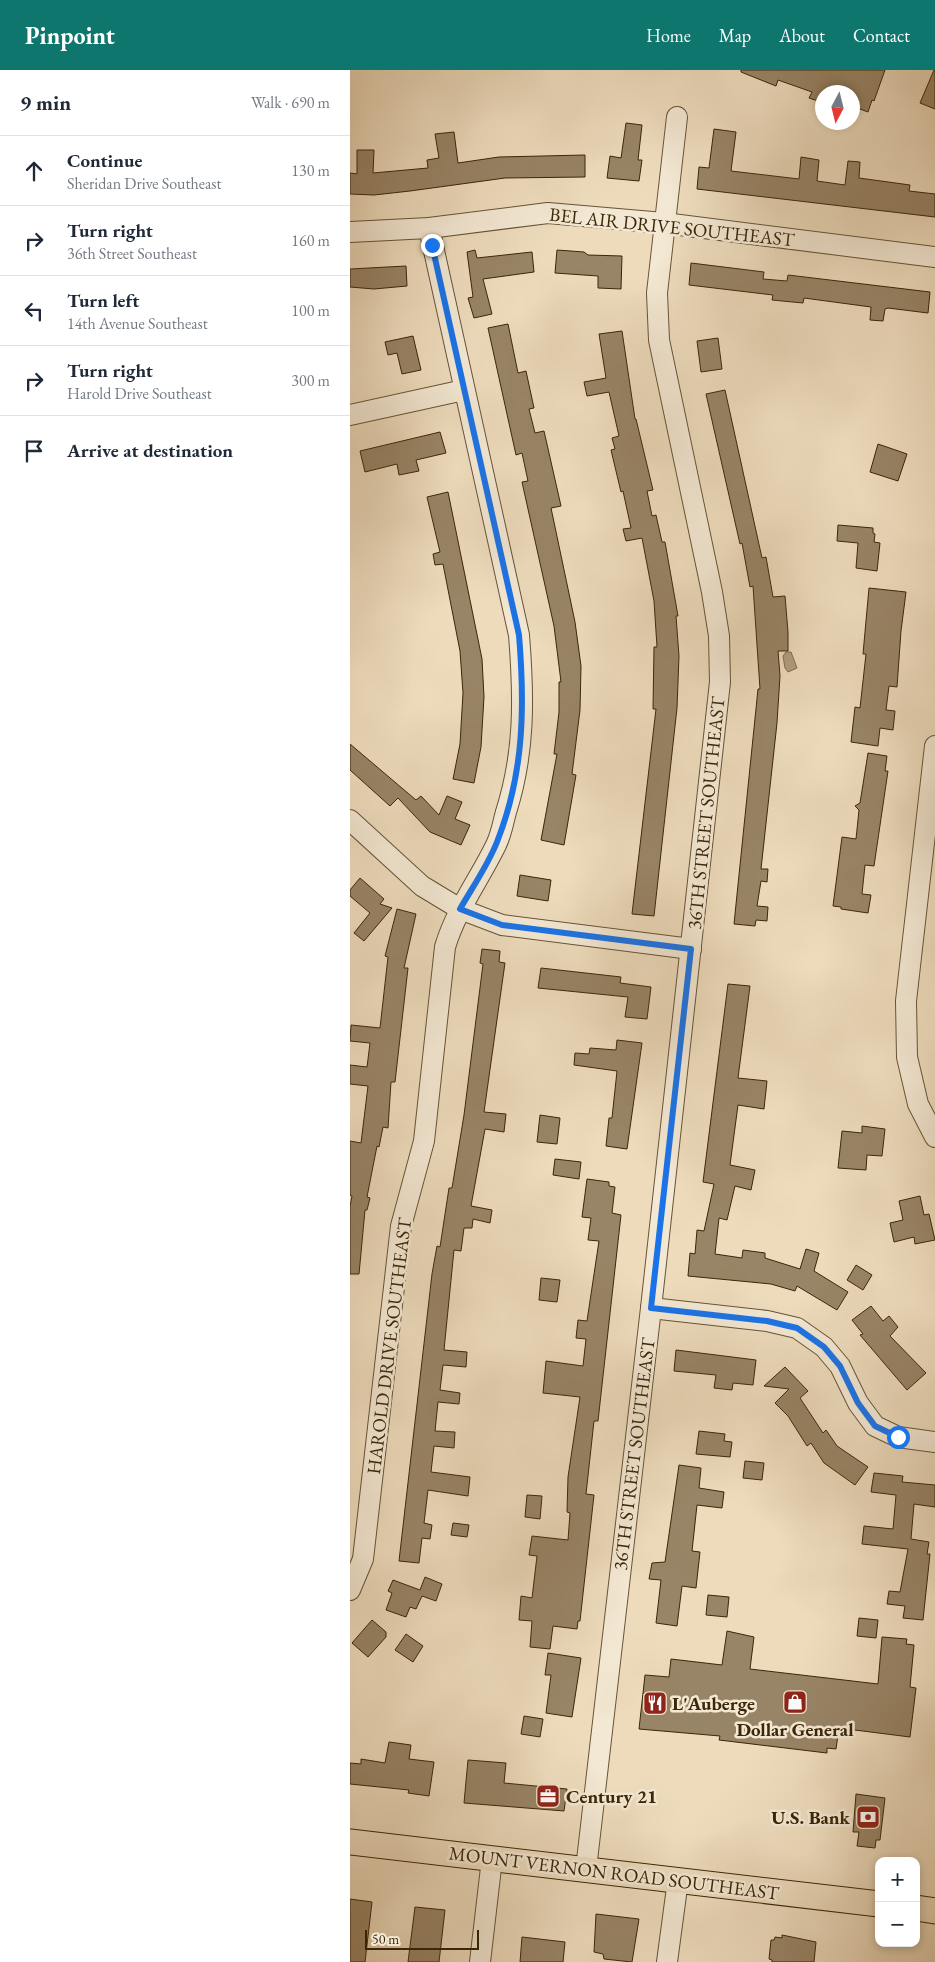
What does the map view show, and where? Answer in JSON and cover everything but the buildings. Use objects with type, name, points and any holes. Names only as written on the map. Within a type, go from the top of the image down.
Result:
[{"type":"main road","name":"MOUNT VERNON ROAD SOUTHEAST","points":[[350,1842],[875,1904]]},
{"type":"main road","points":[[920,1909],[935,1911]]},
{"type":"street","name":"36TH STREET SOUTHEAST","points":[[586,1869],[651,1308],[720,682],[719,636],[712,592],[659,340],[656,293],[676,117]]},
{"type":"street","name":"BEL AIR DRIVE SOUTHEAST","points":[[350,232],[429,228],[548,213],[664,223],[935,256]]},
{"type":"street","name":"HAROLD DRIVE SOUTHEAST","points":[[350,1590],[363,1559],[401,1226],[424,1141],[445,947],[450,929],[460,909],[497,843],[515,783],[523,729],[523,679],[519,635],[429,228]]},
{"type":"street","points":[[350,415],[464,390]]},
{"type":"street","points":[[935,746],[906,1001],[907,1057],[918,1104],[935,1138]]},
{"type":"street","points":[[350,820],[422,886],[460,909],[502,925],[691,949]]},
{"type":"street","points":[[651,1308],[767,1321],[797,1328],[824,1347],[840,1366],[858,1403],[875,1426],[898,1437],[935,1442]]},
{"type":"street","points":[[480,1962],[492,1859]]},
{"type":"street","points":[[667,1962],[678,1880]]},
{"type":"shaded area","points":[[786,652],[791,652],[797,668],[788,672],[785,668],[783,656]]},
{"type":"place","name":"Dollar General","points":[[795,1702]]},
{"type":"place","name":"L'Auberge","points":[[655,1703]]},
{"type":"place","name":"Century 21","points":[[548,1796]]},
{"type":"place","name":"U.S. Bank","points":[[868,1817]]},
{"type":"route","points":[[432,245],[519,635],[523,679],[523,729],[515,783],[497,843],[460,909],[502,925],[691,949],[651,1308],[767,1321],[797,1328],[824,1347],[840,1366],[858,1403],[875,1426],[898,1437]]}]
